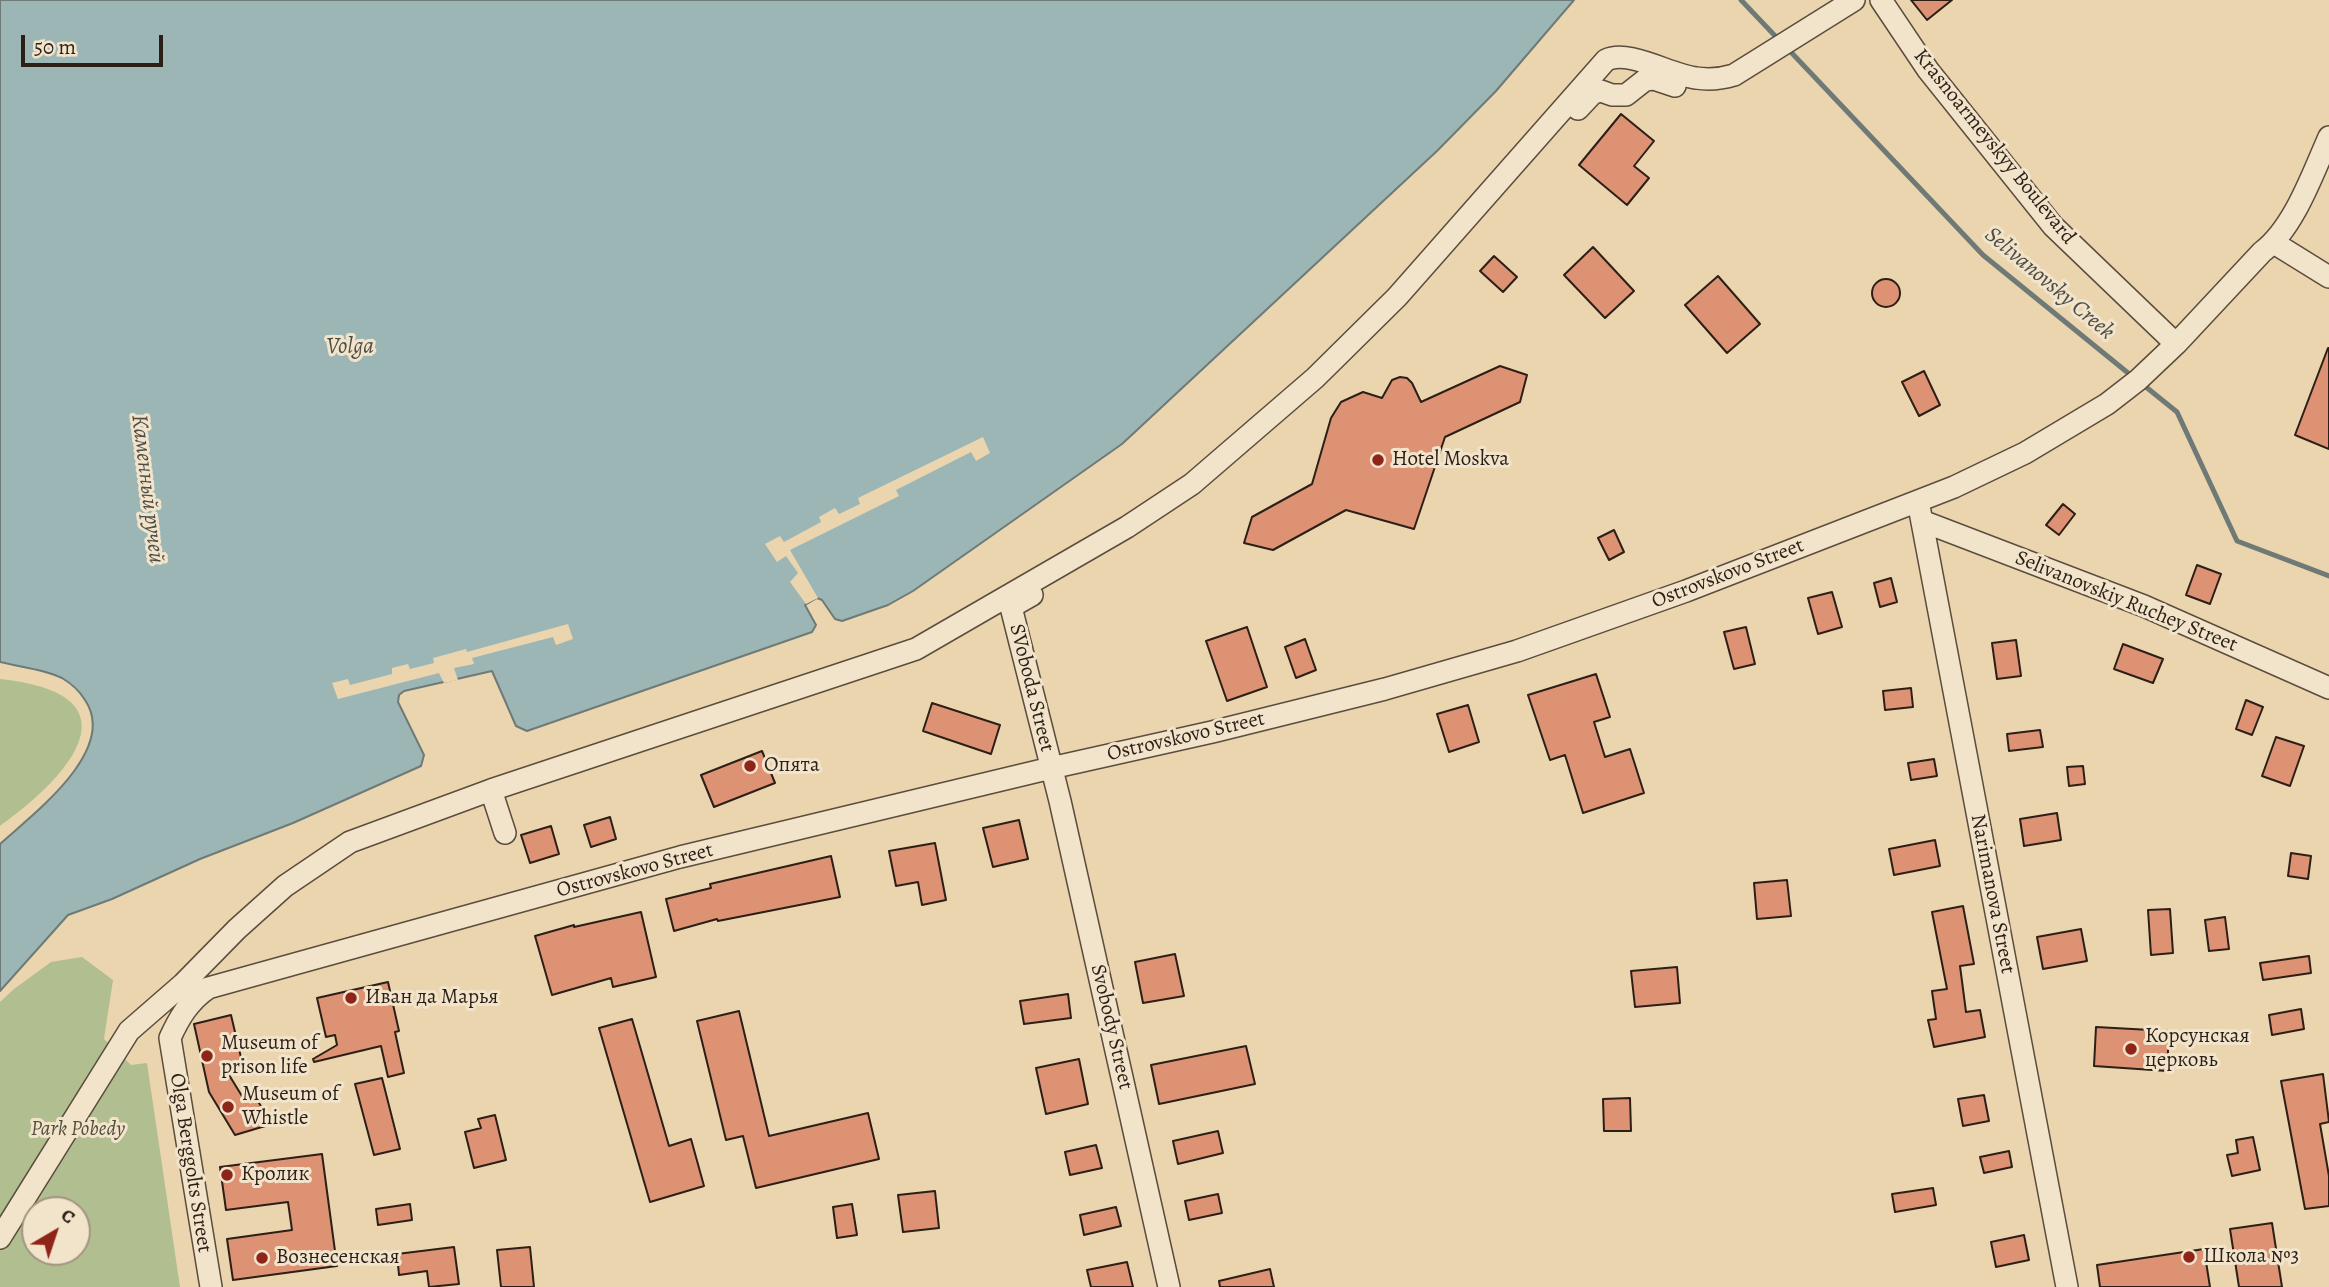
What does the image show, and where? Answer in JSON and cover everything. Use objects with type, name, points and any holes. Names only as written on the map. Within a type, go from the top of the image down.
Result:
[{"type":"street","points":[[0,1238],[129,1031],[183,984],[237,929],[285,886],[350,842],[491,790],[916,649],[959,625],[1127,527],[1192,484],[1315,378],[1397,297],[1606,61],[1619,57],[1694,78],[1718,80],[1734,75],[1854,0]]},
{"type":"street","name":"Krasnoarmeyskyy Boulevard","points":[[1881,0],[1928,70],[2053,226],[2176,344]]},
{"type":"street","name":"SVoboda Street","points":[[1051,768],[1011,607],[1134,537],[1198,492],[1253,448],[1336,374],[1404,305],[1593,93],[1601,91],[1626,95],[1645,80],[1654,79],[1681,88]]},
{"type":"street","name":"Ostrovskovo Street","points":[[170,1038],[180,1016],[195,997],[208,988],[680,857],[1385,689],[1517,651],[1920,511],[1954,487],[2025,453],[2078,422],[2138,380],[2176,344],[2262,252],[2274,243],[2299,203],[2329,137]]},
{"type":"street","points":[[2274,243],[2329,277]]},
{"type":"street","name":"Selivanovskiy Ruchey Street","points":[[1920,511],[2329,688]]},
{"type":"street","name":"Narimanova Street","points":[[1920,511],[2067,1287]]},
{"type":"street","name":"Svobody Street","points":[[1051,768],[1169,1287]]},
{"type":"street","points":[[491,790],[505,832]]},
{"type":"street","name":"Olga Berggolts Street","points":[[170,1038],[211,1287]]},
{"type":"green space","points":[[0,679],[43,688],[70,701],[81,719],[80,739],[69,761],[50,784],[0,826]]},
{"type":"green space","name":"Park Pobedy","points":[[82,957],[113,980],[104,1039],[131,1065],[147,1063],[180,1287],[0,1287],[0,1002],[51,962]]},
{"type":"water","name":"Volga","points":[[0,0],[1574,0],[1496,91],[1437,151],[1122,444],[913,591],[888,605],[842,621],[835,619],[822,600],[817,598],[805,605],[816,625],[812,632],[527,731],[516,726],[492,671],[404,691],[399,695],[398,702],[424,755],[421,766],[293,823],[68,915],[0,991],[0,844],[68,780],[82,760],[91,739],[92,719],[83,696],[62,678],[40,670],[0,662]]},
{"type":"pier","points":[[983,437],[990,453],[976,461],[971,452],[896,490],[899,496],[790,550],[818,598],[806,604],[790,582],[798,573],[786,556],[777,562],[765,544],[780,536],[784,542],[821,522],[819,517],[835,508],[839,514],[860,504],[858,498]]},
{"type":"pier","points":[[568,624],[573,639],[556,645],[553,637],[472,658],[474,664],[454,668],[458,680],[444,683],[439,673],[338,699],[332,683],[348,679],[350,685],[392,674],[392,668],[408,664],[410,669],[434,663],[433,658],[466,649],[467,652]]},
{"type":"building","points":[[1911,0],[1952,0],[1927,20]]},
{"type":"building","points":[[1621,114],[1654,141],[1634,166],[1649,178],[1627,205],[1579,165]]},
{"type":"building","points":[[1593,247],[1634,291],[1605,318],[1564,275]]},
{"type":"building","points":[[1494,256],[1517,277],[1503,292],[1480,271]]},
{"type":"building","points":[[1718,276],[1760,324],[1727,353],[1685,305]]},
{"type":"building","points":[[1886,279],[1896,283],[1900,293],[1896,303],[1886,307],[1876,303],[1872,293],[1876,283]]},
{"type":"building","points":[[2329,348],[2329,449],[2295,435]]},
{"type":"building","name":"Hotel Moskva","points":[[1500,366],[1527,375],[1520,402],[1445,437],[1414,529],[1346,510],[1273,550],[1244,543],[1252,517],[1312,484],[1331,418],[1341,402],[1363,392],[1382,398],[1392,380],[1400,377],[1407,378],[1412,383],[1421,402]]},
{"type":"building","points":[[1924,371],[1940,405],[1919,416],[1902,382]]},
{"type":"building","points":[[2063,504],[2075,514],[2059,535],[2046,525]]},
{"type":"building","points":[[1614,530],[1624,552],[1609,560],[1598,538]]},
{"type":"building","points":[[2197,565],[2221,574],[2210,604],[2186,595]]},
{"type":"building","points":[[1891,578],[1897,602],[1880,607],[1874,583]]},
{"type":"building","points":[[1832,592],[1842,627],[1818,634],[1808,598]]},
{"type":"building","points":[[1247,627],[1267,687],[1227,701],[1206,641]]},
{"type":"building","points":[[1746,627],[1755,664],[1734,669],[1724,632]]},
{"type":"building","points":[[1305,639],[1316,670],[1296,678],[1285,647]]},
{"type":"building","points":[[2016,640],[2021,676],[1997,679],[1992,643]]},
{"type":"building","points":[[2123,644],[2163,659],[2153,683],[2114,669]]},
{"type":"building","points":[[1596,674],[1610,717],[1594,722],[1605,757],[1630,749],[1644,793],[1583,813],[1565,755],[1550,760],[1528,695]]},
{"type":"building","points":[[1911,688],[1913,707],[1885,710],[1883,691]]},
{"type":"building","points":[[2246,700],[2263,707],[2252,735],[2236,729]]},
{"type":"building","points":[[932,703],[1000,725],[991,754],[923,731]]},
{"type":"building","points":[[1468,705],[1479,742],[1449,752],[1437,714]]},
{"type":"building","points":[[2040,730],[2043,747],[2009,751],[2007,734]]},
{"type":"building","points":[[2276,737],[2304,746],[2290,786],[2262,776]]},
{"type":"building","points":[[762,751],[775,783],[714,807],[701,775]]},
{"type":"building","points":[[1934,759],[1937,776],[1911,780],[1908,763]]},
{"type":"building","points":[[2083,766],[2085,784],[2069,786],[2067,767]]},
{"type":"building","points":[[2057,813],[2061,840],[2024,846],[2020,819]]},
{"type":"building","points":[[610,817],[616,839],[591,847],[584,825]]},
{"type":"building","points":[[1019,820],[1028,859],[993,867],[983,828]]},
{"type":"building","points":[[551,826],[559,854],[530,863],[521,835]]},
{"type":"building","points":[[1935,840],[1940,866],[1894,875],[1889,849]]},
{"type":"building","points":[[935,843],[946,900],[922,905],[918,882],[896,886],[889,851]]},
{"type":"building","points":[[2291,853],[2311,856],[2308,879],[2288,876]]},
{"type":"building","points":[[831,856],[840,897],[718,921],[717,919],[674,931],[666,899],[711,888],[710,884]]},
{"type":"building","points":[[1787,880],[1791,916],[1757,919],[1754,883]]},
{"type":"building","points":[[1963,906],[1974,964],[1960,966],[1966,1012],[1980,1010],[1985,1037],[1934,1047],[1928,1020],[1936,1019],[1932,991],[1947,989],[1932,912]]},
{"type":"building","points":[[2170,909],[2173,953],[2151,955],[2148,910]]},
{"type":"building","points":[[641,912],[656,977],[613,987],[611,978],[552,995],[535,936],[574,925]]},
{"type":"building","points":[[2225,917],[2229,949],[2209,951],[2205,920]]},
{"type":"building","points":[[2081,929],[2087,961],[2043,969],[2037,937]]},
{"type":"building","points":[[1175,954],[1184,996],[1143,1003],[1135,962]]},
{"type":"building","points":[[2309,956],[2311,973],[2263,980],[2260,963]]},
{"type":"building","points":[[1677,967],[1680,1003],[1635,1007],[1631,971]]},
{"type":"building","points":[[388,982],[399,1031],[395,1032],[404,1073],[388,1077],[381,1046],[314,1062],[313,1059],[337,1045],[335,1035],[326,1037],[317,998]]},
{"type":"building","points":[[1068,994],[1071,1018],[1024,1024],[1020,1001]]},
{"type":"building","points":[[2301,1009],[2304,1029],[2272,1035],[2269,1015]]},
{"type":"building","points":[[739,1011],[769,1136],[868,1113],[879,1159],[756,1188],[743,1136],[726,1140],[697,1021]]},
{"type":"building","points":[[231,1015],[243,1066],[226,1070],[245,1101],[254,1095],[272,1124],[235,1135],[209,1092],[194,1024]]},
{"type":"building","points":[[632,1019],[669,1146],[691,1139],[704,1186],[650,1202],[599,1028]]},
{"type":"building","name":"Корсунская церковь","points":[[2096,1027],[2169,1031],[2167,1071],[2094,1066]]},
{"type":"building","points":[[1246,1046],[1255,1084],[1159,1104],[1151,1065]]},
{"type":"building","points":[[1079,1059],[1088,1104],[1046,1114],[1036,1068]]},
{"type":"building","points":[[2323,1074],[2329,1122],[2320,1124],[2329,1176],[2329,1206],[2305,1209],[2281,1081]]},
{"type":"building","points":[[382,1078],[400,1149],[374,1155],[355,1084]]},
{"type":"building","points":[[1984,1095],[1989,1121],[1963,1126],[1958,1099]]},
{"type":"building","points":[[1630,1098],[1631,1131],[1604,1131],[1603,1099]]},
{"type":"building","points":[[495,1115],[506,1160],[474,1168],[465,1132],[481,1128],[478,1119]]},
{"type":"building","points":[[1218,1131],[1223,1153],[1178,1164],[1173,1141]]},
{"type":"building","points":[[2253,1137],[2260,1170],[2232,1176],[2227,1155],[2238,1153],[2236,1140]]},
{"type":"building","points":[[1096,1145],[1102,1168],[1070,1175],[1065,1152]]},
{"type":"building","points":[[2009,1151],[2012,1167],[1984,1173],[1980,1157]]},
{"type":"building","points":[[322,1154],[337,1266],[233,1280],[227,1239],[292,1230],[288,1202],[226,1210],[220,1167]]},
{"type":"building","points":[[1933,1188],[1936,1205],[1895,1212],[1892,1194]]},
{"type":"building","points":[[935,1191],[939,1228],[903,1232],[898,1195]]},
{"type":"building","points":[[1218,1194],[1222,1213],[1189,1220],[1185,1201]]},
{"type":"building","points":[[410,1204],[412,1220],[378,1225],[376,1209]]},
{"type":"building","points":[[852,1204],[857,1235],[837,1238],[833,1207]]},
{"type":"building","points":[[1116,1207],[1121,1226],[1084,1235],[1080,1215]]},
{"type":"building","name":"Школа №3","points":[[2272,1223],[2282,1287],[2239,1287],[2230,1229]]},
{"type":"building","points":[[2024,1235],[2029,1260],[1996,1267],[1991,1242]]},
{"type":"building","points":[[454,1247],[459,1284],[429,1287],[427,1271],[399,1275],[397,1254]]},
{"type":"building","points":[[530,1247],[534,1287],[501,1287],[497,1250]]},
{"type":"building","name":"Школа №3","points":[[2204,1249],[2210,1287],[2100,1287],[2097,1265]]},
{"type":"building","points":[[1127,1262],[1133,1287],[1091,1287],[1087,1270]]},
{"type":"building","points":[[1270,1269],[1274,1287],[1220,1287],[1219,1281]]},
{"type":"waterway","name":"Selivanovsky Creek","points":[[1741,0],[1779,40]]},
{"type":"waterway","name":"Selivanovsky Creek","points":[[1788,49],[1983,255],[2133,377]]},
{"type":"waterway","name":"Selivanovsky Creek","points":[[2141,383],[2177,412],[2237,541],[2329,576]]},
{"type":"place","name":"Hotel Moskva","points":[[1378,460]]},
{"type":"place","name":"Опята","points":[[750,766]]},
{"type":"place","name":"Иван да Марья","points":[[351,998]]},
{"type":"place","name":"Корсунская церковь","points":[[2131,1049]]},
{"type":"place","name":"Museum of prison life","points":[[207,1056]]},
{"type":"place","name":"Museum of Whistle","points":[[228,1107]]},
{"type":"place","name":"Кролик","points":[[227,1175]]},
{"type":"place","name":"Школа №3","points":[[2189,1257]]},
{"type":"place","name":"Вознесенская","points":[[262,1258]]},
{"type":"water label","name":"Каменный ручей","points":[[147,489]]}]
